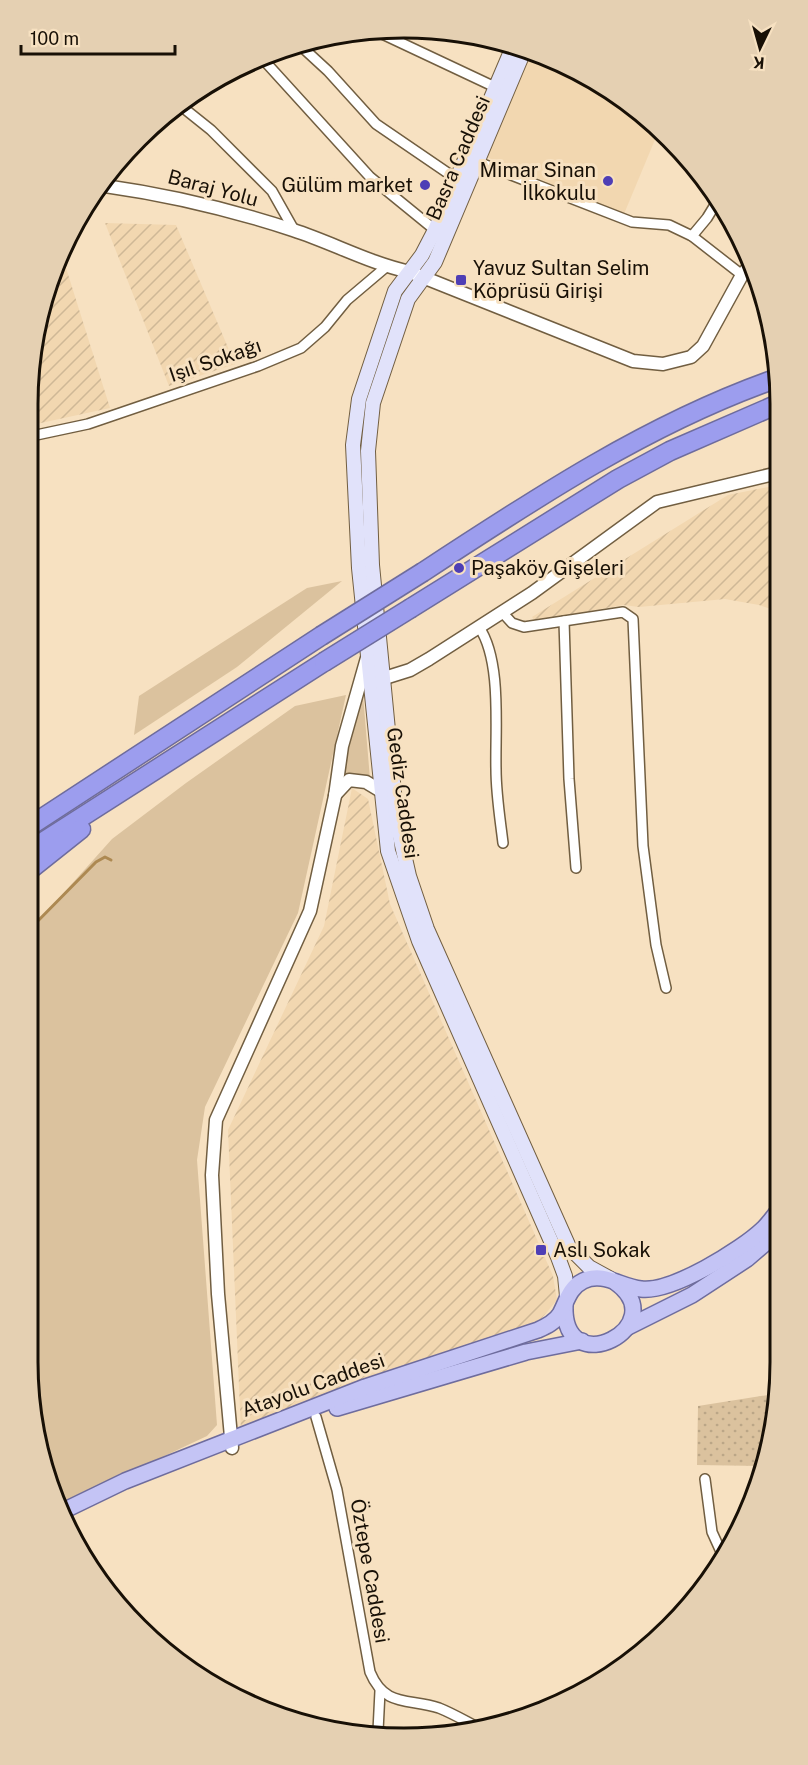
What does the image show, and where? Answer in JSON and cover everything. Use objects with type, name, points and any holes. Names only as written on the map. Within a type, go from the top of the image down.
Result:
[{"type":"highway","points":[[38,821],[321,636],[586,471],[692,413],[770,381]]},
{"type":"highway","points":[[38,845],[324,662],[618,479],[725,425],[770,407]]},
{"type":"highway","points":[[38,811],[166,737]]},
{"type":"highway","points":[[38,863],[148,775]]},
{"type":"main road","name":"Basra Caddesi","points":[[410,272],[435,230],[458,180],[510,53]]},
{"type":"main road","name":"Basra Caddesi","points":[[423,278],[435,262],[522,57]]},
{"type":"main road","name":"Gediz Caddesi","points":[[410,272],[395,291],[359,399],[353,445],[359,568],[368,656],[376,681],[397,823],[409,876],[427,929],[569,1247],[589,1267],[613,1281]]},
{"type":"main road","name":"Gediz Caddesi","points":[[423,278],[408,298],[388,355],[373,403],[368,451],[381,791],[388,851],[419,941],[558,1257],[565,1276],[567,1296]]},
{"type":"main road","name":"Atayolu Caddesi","points":[[72,1516],[232,1443],[365,1387],[521,1338],[552,1323],[559,1315],[567,1296],[583,1281],[602,1278],[630,1287],[647,1289],[677,1281],[723,1258],[762,1229],[770,1220]]},
{"type":"main road","name":"Atayolu Caddesi","points":[[68,1508],[125,1481],[232,1443],[316,1417],[346,1404],[526,1352],[582,1341],[603,1344],[613,1341],[628,1327],[692,1295],[747,1259],[770,1239]]},
{"type":"main road","points":[[613,1281],[628,1295],[632,1318],[628,1327]]},
{"type":"main road","points":[[567,1296],[564,1316],[568,1326],[582,1341]]},
{"type":"street","points":[[391,38],[497,88]]},
{"type":"street","points":[[306,51],[328,70],[376,124],[458,180]]},
{"type":"street","points":[[267,64],[370,177],[435,230]]},
{"type":"street","points":[[186,110],[212,130],[272,191],[294,230]]},
{"type":"street","points":[[478,162],[632,222],[669,225],[692,236],[742,275]]},
{"type":"street","name":"Baraj Yolu","points":[[109,187],[165,194],[294,230],[386,267],[410,272],[633,361],[663,364],[691,357],[703,346],[745,271]]},
{"type":"street","points":[[692,236],[713,208]]},
{"type":"street","name":"Işıl Sokağı","points":[[38,435],[88,424],[258,366],[301,348],[325,327],[346,300],[386,267]]},
{"type":"street","points":[[376,681],[410,670],[479,627],[657,502],[770,475]]},
{"type":"street","points":[[502,612],[512,622],[524,627],[623,612],[633,619],[643,846],[656,945],[666,988]]},
{"type":"street","points":[[564,621],[569,779],[576,868]]},
{"type":"street","points":[[479,627],[490,652],[497,710],[496,770],[503,843]]},
{"type":"street","points":[[232,1443],[218,1294],[212,1175],[216,1120],[310,911],[335,796],[342,746],[368,656]]},
{"type":"street","points":[[335,796],[349,780],[366,782],[381,791]]},
{"type":"street","name":"Öztepe Caddesi","points":[[316,1417],[337,1490],[370,1672],[380,1691],[378,1727]]},
{"type":"street","points":[[705,1479],[712,1532],[719,1547]]},
{"type":"street","points":[[380,1691],[395,1699],[441,1709],[466,1722]]},
{"type":"shaded area","points":[[524,58],[566,75],[608,99],[656,138],[624,214],[484,156]]},
{"type":"shaded area","points":[[105,223],[176,225],[235,364],[169,386]]},
{"type":"shaded area","points":[[65,264],[110,408],[38,424],[38,380],[45,332]]},
{"type":"shaded area","points":[[770,487],[770,609],[725,599],[639,607],[623,605],[535,621],[532,617],[728,495]]},
{"type":"shaded area","points":[[342,581],[237,667],[134,735],[139,696],[307,588]]},
{"type":"shaded area","points":[[362,683],[370,779],[350,773],[340,781]]},
{"type":"shaded area","points":[[346,695],[298,913],[205,1107],[197,1160],[217,1425],[207,1436],[66,1502],[50,1456],[38,1385],[38,922],[112,839],[295,706]]},
{"type":"shaded area","points":[[352,788],[368,799],[390,904],[553,1276],[557,1300],[534,1327],[241,1433],[228,1130],[324,926]]},
{"type":"shaded area","points":[[769,1395],[755,1466],[697,1465],[698,1406]]},
{"type":"waterway","points":[[38,921],[96,862],[105,857],[111,860]]},
{"type":"place","name":"Mimar Sinan İlkokulu","points":[[608,181]]},
{"type":"place","name":"Gülüm market","points":[[425,185]]},
{"type":"place","name":"Yavuz Sultan Selim Köprüsü Girişi","points":[[461,280]]},
{"type":"place","name":"Paşaköy Gişeleri","points":[[459,568]]},
{"type":"place","name":"Aslı Sokak","points":[[541,1250]]}]
